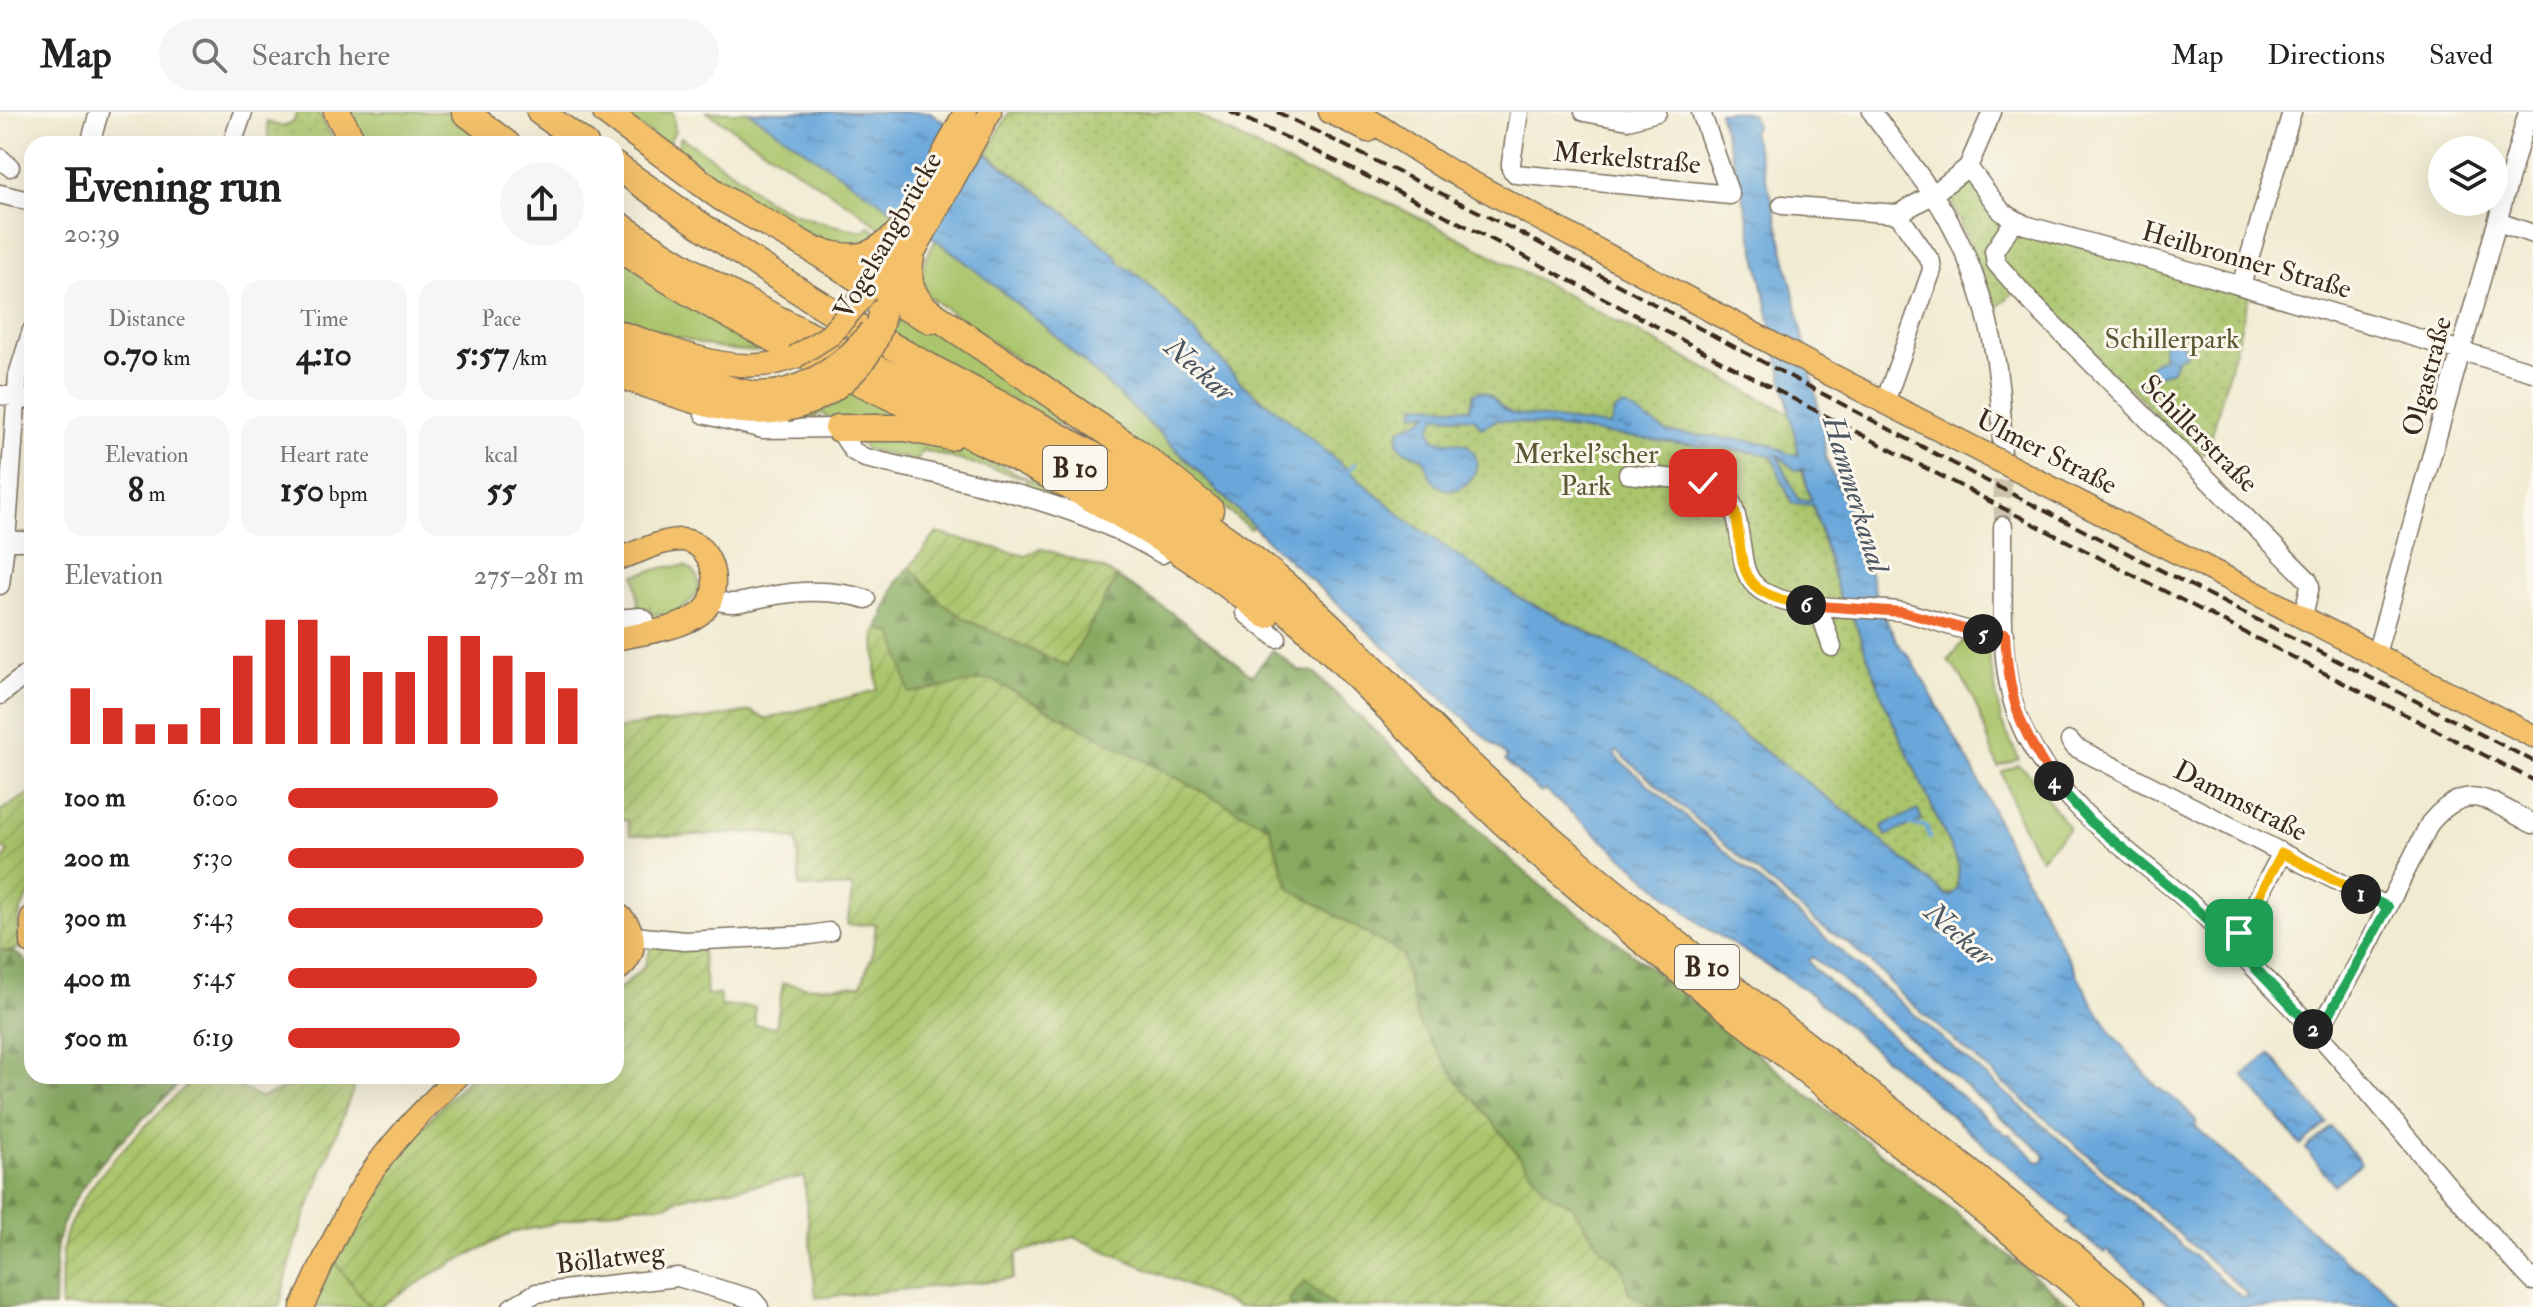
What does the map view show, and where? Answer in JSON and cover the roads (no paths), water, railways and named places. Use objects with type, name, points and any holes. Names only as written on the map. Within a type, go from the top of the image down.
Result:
[{"type":"highway","points":[[337,112],[350,136]]},
{"type":"highway","points":[[465,112],[496,136]]},
{"type":"highway","points":[[540,112],[574,136]]},
{"type":"highway","points":[[606,112],[722,198],[812,249],[874,300],[949,327]]},
{"type":"highway","name":"B 10","points":[[624,172],[730,247],[832,312],[1164,497],[1253,558],[1305,600],[1459,754],[1595,876],[2018,1212],[2132,1307]]},
{"type":"highway","points":[[905,227],[899,260],[915,298],[949,327],[1166,474],[1277,569],[1305,600]]},
{"type":"highway","name":"B 10","points":[[624,228],[753,307],[1056,458],[1192,538],[1257,586],[1317,637],[1475,796],[1625,926],[2102,1307]]},
{"type":"highway","points":[[812,249],[850,258],[869,255],[899,260]]},
{"type":"highway","points":[[624,251],[743,324],[996,449],[1126,519],[1226,584],[1327,667],[1415,752],[1475,796]]},
{"type":"highway","points":[[624,376],[735,409],[756,411],[780,400],[814,399],[847,376],[876,338],[874,300]]},
{"type":"highway","points":[[838,428],[921,430],[996,449]]},
{"type":"main road","name":"Vogelsangbrücke","points":[[905,227],[965,112]]},
{"type":"main road","name":"Vogelsangbrücke","points":[[624,333],[720,362],[758,366],[786,360],[813,348],[874,300],[990,112]]},
{"type":"main road","points":[[1330,112],[1441,166]]},
{"type":"main road","name":"Ulmer Straße","points":[[1357,112],[1441,166],[1765,340],[2533,736]]},
{"type":"main road","name":"Ulmer Straße","points":[[1388,112],[1519,200],[1536,216]]},
{"type":"main road","name":"Vogelsangbrücke","points":[[780,400],[844,358],[867,335],[874,300]]},
{"type":"main road","points":[[624,356],[780,400]]},
{"type":"main road","points":[[624,556],[682,540],[697,545],[709,562],[715,582],[705,610],[695,617],[624,637]]},
{"type":"main road","points":[[624,565],[690,552],[699,554],[709,562]]},
{"type":"main road","points":[[624,921],[633,936],[629,960],[624,964]]},
{"type":"main road","points":[[302,1307],[339,1228],[371,1172],[403,1132],[450,1084]]},
{"type":"street","points":[[92,136],[99,112]]},
{"type":"street","points":[[235,136],[243,112]]},
{"type":"street","name":"Merkelstraße","points":[[1519,112],[1511,166],[1513,172],[1519,175],[1730,195],[1701,112]]},
{"type":"street","points":[[1584,112],[1628,120],[1657,112]]},
{"type":"street","points":[[1872,112],[1932,195],[1969,262],[1989,317],[1997,366],[2002,448]]},
{"type":"street","points":[[1782,205],[1898,214],[1932,195],[1968,167],[1992,112]]},
{"type":"street","points":[[2241,286],[2292,112]]},
{"type":"street","name":"Olgastraße","points":[[2376,654],[2528,112]]},
{"type":"street","points":[[1968,167],[1998,207],[2014,221]]},
{"type":"street","points":[[0,194],[24,200]]},
{"type":"street","points":[[1885,402],[1932,270],[1931,262],[1898,214]]},
{"type":"street","name":"Heilbronner Straße","points":[[2014,221],[2533,372]]},
{"type":"street","name":"Schillerstraße","points":[[2014,221],[1996,245],[1996,263],[2170,444],[2308,580],[2310,586],[2303,616]]},
{"type":"street","points":[[2498,222],[2533,234]]},
{"type":"street","points":[[0,585],[16,398],[24,356]]},
{"type":"street","points":[[624,389],[751,427],[789,430],[838,428],[853,451],[865,458],[1030,499],[1096,523],[1145,545],[1201,579],[1277,638]]},
{"type":"street","points":[[1628,474],[1718,487],[1731,502],[1746,570],[1753,584],[1777,597],[1818,606],[1891,611],[1984,635],[2005,634]]},
{"type":"street","points":[[2003,526],[2007,670],[2018,719],[2055,782],[2091,822],[2224,935],[2317,1033],[2480,1224],[2533,1281]]},
{"type":"street","points":[[3,541],[24,541]]},
{"type":"street","points":[[711,599],[736,604],[787,593],[818,591],[840,592],[866,599]]},
{"type":"street","points":[[0,596],[0,605]]},
{"type":"street","points":[[1818,606],[1832,647]]},
{"type":"street","points":[[624,618],[640,617],[645,620],[648,631]]},
{"type":"street","points":[[0,695],[24,676]]},
{"type":"street","name":"Dammstraße","points":[[2070,741],[2075,747],[2388,907]]},
{"type":"street","points":[[2317,1033],[2388,907],[2430,823],[2448,803],[2463,797],[2476,797],[2533,824]]},
{"type":"street","points":[[2239,933],[2282,853]]},
{"type":"street","points":[[633,936],[685,941],[829,932]]},
{"type":"street","name":"Böllatweg","points":[[512,1307],[536,1293],[680,1277],[752,1299],[759,1307]]},
{"type":"water","name":"Neckar","points":[[749,112],[930,112],[1066,213],[1118,258],[1119,263],[1140,277],[1242,384],[1408,521],[1516,596],[1641,659],[1852,816],[1950,896],[1957,889],[1959,866],[1886,706],[1851,612],[1840,599],[1813,505],[1792,503],[1772,457],[1497,420],[1481,428],[1474,418],[1437,416],[1430,428],[1434,439],[1464,444],[1477,460],[1469,481],[1450,490],[1433,481],[1424,459],[1404,451],[1398,443],[1399,431],[1430,412],[1414,414],[1416,404],[1470,409],[1474,393],[1480,391],[1514,414],[1610,426],[1615,410],[1625,406],[1668,432],[1767,443],[1789,454],[1799,455],[1743,195],[1719,112],[1752,114],[1756,126],[1752,132],[1771,195],[1824,434],[1825,457],[1854,522],[1882,613],[1901,648],[1911,658],[1978,779],[2009,846],[2089,997],[2113,1035],[2156,1086],[2180,1103],[2196,1121],[2196,1127],[2342,1258],[2379,1283],[2402,1307],[2173,1307],[2107,1251],[2104,1253],[2067,1223],[2070,1219],[1806,990],[1699,923],[1545,790],[1541,793],[1505,761],[1507,757],[1270,543],[1166,439],[1048,329],[949,249]],"holes":[[[1777,454],[1795,470],[1803,470],[1811,500],[1798,499]],[[1618,752],[1818,924],[1848,943],[1897,991],[2238,1285],[2247,1297],[2243,1298],[1615,756]],[[1812,957],[1842,980],[2044,1154],[2044,1161],[2038,1162],[2009,1134],[2006,1135],[1813,968],[1808,960]]]},
{"type":"water","points":[[2170,338],[2181,343],[2186,354],[2177,358],[2172,370],[2154,377],[2148,372],[2149,369],[2163,358],[2163,344]]},
{"type":"water","points":[[1918,810],[1922,820],[1886,836],[1882,826]]},
{"type":"water","points":[[2270,1054],[2327,1123],[2301,1145],[2243,1076]]},
{"type":"water","points":[[2331,1127],[2361,1163],[2334,1185],[2306,1149]]},
{"type":"waterway","points":[[1345,474],[1355,464]]},
{"type":"waterway","points":[[1909,823],[1926,826],[1930,838]]},
{"type":"tunnel","points":[[2002,453],[2003,526]]},
{"type":"railway","points":[[1230,112],[1456,221],[1914,462],[2533,780]]},
{"type":"railway","points":[[1277,112],[1511,228],[1981,478],[2533,761]]},
{"type":"park label","name":"Schillerpark","points":[[2172,338]]},
{"type":"park label","name":"Merkel'scher Park","points":[[1586,469]]},
{"type":"water label","name":"Hammerkanal","points":[[1856,494]]}]
